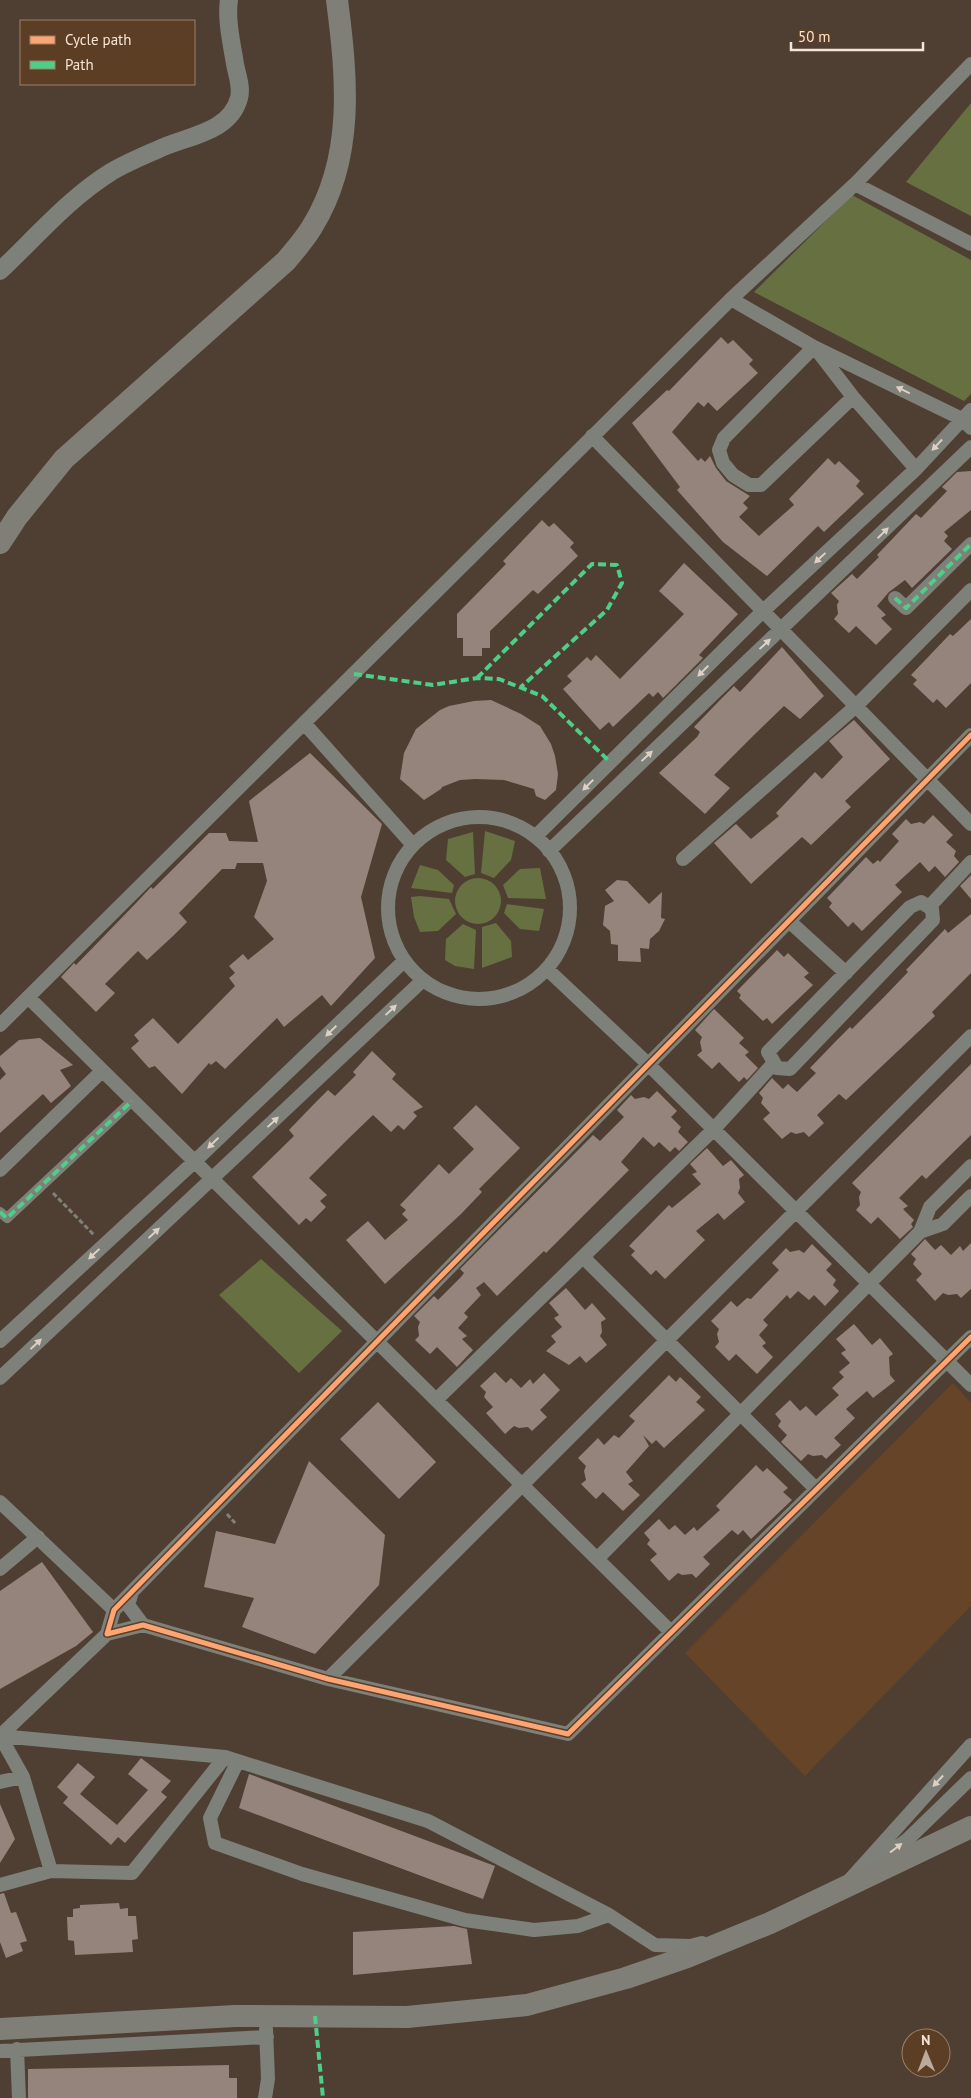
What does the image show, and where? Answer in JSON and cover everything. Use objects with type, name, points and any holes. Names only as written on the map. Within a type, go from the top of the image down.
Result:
[{"type":"main road","points":[[0,543],[17,517],[64,460],[286,261],[312,228],[328,199],[344,142],[346,118],[336,0]]},
{"type":"main road","points":[[0,2029],[266,2027],[407,2017],[527,2005],[626,1978],[687,1957],[770,1923],[971,1827]]},
{"type":"street","points":[[0,271],[72,203],[111,172],[160,148],[196,136],[220,124],[229,117],[240,97],[240,87],[230,33],[229,0]]},
{"type":"street","points":[[0,1025],[731,299],[855,184],[971,64]]},
{"type":"street","points":[[855,184],[971,244]]},
{"type":"street","points":[[537,835],[763,611],[968,419],[814,347],[731,299]]},
{"type":"street","points":[[814,347],[853,397],[916,469]]},
{"type":"street","points":[[814,347],[724,438],[719,450],[723,463],[733,475],[750,485],[761,484],[853,397]]},
{"type":"street","points":[[592,436],[971,824]]},
{"type":"street","points":[[549,851],[971,447]]},
{"type":"street","points":[[895,598],[906,608],[971,544]]},
{"type":"street","points":[[683,859],[856,706],[971,590]]},
{"type":"street","points":[[304,723],[413,845]]},
{"type":"street","points":[[107,1634],[114,1610],[971,735]]},
{"type":"street","points":[[610,762],[626,776]]},
{"type":"street","points":[[471,817],[498,819],[537,835],[558,863],[567,884],[570,907],[568,929],[547,969],[526,986],[500,997],[491,998],[473,999],[447,994],[423,980],[404,961],[393,942],[388,920],[388,898],[393,877],[402,857],[421,837],[444,823],[471,817]]},
{"type":"street","points":[[928,906],[971,862]]},
{"type":"street","points":[[920,902],[928,906],[932,909],[933,920],[790,1070],[777,1068],[768,1052],[910,907],[920,902]]},
{"type":"street","points":[[789,921],[846,972]]},
{"type":"street","points":[[0,1341],[194,1162],[404,961]]},
{"type":"street","points":[[547,969],[648,1064],[971,1384]]},
{"type":"street","points":[[0,1378],[423,980]]},
{"type":"street","points":[[28,997],[671,1632]]},
{"type":"street","points":[[328,1679],[971,1036]]},
{"type":"street","points":[[436,1400],[713,1130],[774,1063]]},
{"type":"street","points":[[0,1170],[102,1071]]},
{"type":"street","points":[[0,1212],[6,1218],[132,1101]]},
{"type":"street","points":[[597,1559],[920,1232],[930,1207],[971,1166]]},
{"type":"street","points":[[920,1232],[943,1224],[971,1196]]},
{"type":"street","points":[[583,1257],[816,1490]]},
{"type":"street","points":[[0,1736],[107,1634],[143,1625],[328,1679],[568,1734],[971,1336]]},
{"type":"street","points":[[0,1502],[114,1610]]},
{"type":"street","points":[[0,1569],[38,1537]]},
{"type":"street","points":[[132,1592],[128,1605],[143,1625]]},
{"type":"street","points":[[51,1871],[23,1777],[0,1736],[232,1759],[428,1821],[610,1915],[655,1945],[690,1946],[770,1923]]},
{"type":"street","points":[[843,1888],[884,1839],[971,1745]]},
{"type":"street","points":[[0,1885],[51,1871],[132,1873],[232,1759]]},
{"type":"street","points":[[232,1759],[210,1818],[215,1843],[302,1874],[465,1920],[534,1930],[578,1926],[610,1915]]},
{"type":"street","points":[[0,1782],[23,1777]]},
{"type":"street","points":[[843,1888],[908,1839],[971,1778]]},
{"type":"street","points":[[0,2051],[266,2027],[268,2079],[265,2098]]},
{"type":"street","points":[[17,2050],[19,2098]]},
{"type":"path","points":[[44,1183],[104,1246]]},
{"type":"shaded area","points":[[953,1383],[971,1403],[971,1606],[805,1776],[685,1653]]},
{"type":"green space","points":[[971,103],[971,216],[906,182]]},
{"type":"green space","points":[[852,195],[971,260],[971,394],[964,401],[754,292]]},
{"type":"green space","points":[[485,831],[515,841],[511,860],[494,878],[481,873]]},
{"type":"green space","points":[[473,832],[475,874],[465,877],[446,860],[448,839]]},
{"type":"green space","points":[[420,865],[438,870],[454,885],[452,893],[411,888]]},
{"type":"green space","points":[[540,868],[546,899],[508,898],[503,885],[520,869]]},
{"type":"green space","points":[[473,878],[483,878],[497,888],[501,901],[497,914],[491,920],[483,924],[473,924],[459,914],[455,906],[455,896],[465,882]]},
{"type":"green space","points":[[411,897],[449,899],[456,914],[438,931],[420,932],[414,917]]},
{"type":"green space","points":[[507,904],[544,909],[539,931],[520,929],[504,913]]},
{"type":"green space","points":[[496,923],[511,941],[512,957],[482,968],[482,927]]},
{"type":"green space","points":[[463,924],[476,930],[474,969],[455,966],[445,960],[446,939]]},
{"type":"green space","points":[[261,1259],[342,1331],[299,1373],[219,1295]]},
{"type":"building","points":[[721,337],[728,344],[733,340],[753,360],[749,364],[758,373],[717,411],[708,402],[704,407],[698,402],[672,432],[698,461],[701,458],[705,462],[710,456],[726,481],[750,496],[743,503],[748,508],[739,517],[759,536],[794,505],[789,499],[828,458],[835,465],[839,461],[860,481],[856,486],[864,494],[824,532],[818,526],[767,576],[723,542],[677,490],[680,487],[632,423],[667,390],[669,391]]},
{"type":"building","points":[[971,471],[971,510],[944,532],[948,536],[944,541],[952,549],[912,588],[905,580],[889,592],[877,606],[886,615],[881,618],[892,629],[876,645],[856,626],[849,633],[834,619],[838,614],[837,605],[839,601],[831,593],[852,574],[857,579],[879,557],[877,555],[916,514],[921,518],[947,491],[942,487],[957,472]]},
{"type":"building","points":[[542,520],[549,527],[554,523],[574,543],[570,547],[578,556],[538,594],[533,590],[490,631],[490,648],[482,648],[482,656],[463,656],[463,638],[457,638],[457,614],[506,564],[503,561]]},
{"type":"building","points":[[684,563],[738,614],[699,655],[703,658],[663,698],[658,692],[653,697],[649,693],[613,727],[609,722],[600,730],[563,689],[572,681],[567,676],[587,657],[591,661],[596,655],[620,679],[684,614],[659,591]]},
{"type":"building","points":[[971,619],[971,683],[946,708],[937,699],[933,703],[913,684],[917,680],[911,675],[950,634],[953,636]]},
{"type":"building","points":[[782,647],[824,696],[800,719],[784,706],[754,735],[714,775],[730,788],[705,814],[659,773],[697,737],[700,732],[694,727],[719,701],[734,686],[740,692]]},
{"type":"building","points":[[491,700],[521,714],[540,726],[551,744],[558,774],[556,790],[545,800],[536,796],[534,789],[504,780],[475,779],[460,780],[442,787],[424,800],[400,779],[404,753],[416,729],[440,710],[449,706]]},
{"type":"building","points":[[854,720],[890,759],[845,801],[851,807],[811,845],[802,837],[751,884],[714,843],[736,824],[751,839],[779,816],[776,813],[815,772],[822,779],[843,757],[829,741]]},
{"type":"building","points":[[310,753],[382,824],[361,897],[375,958],[331,1006],[322,995],[284,1027],[277,1018],[225,1069],[216,1061],[211,1065],[209,1063],[182,1094],[155,1066],[149,1068],[131,1048],[139,1041],[134,1035],[153,1018],[178,1044],[235,986],[229,978],[235,973],[229,966],[243,954],[248,960],[274,939],[254,917],[267,881],[263,863],[237,863],[235,869],[222,869],[179,913],[187,922],[173,936],[147,960],[138,951],[105,984],[115,993],[96,1012],[61,977],[74,963],[76,965],[151,887],[153,889],[209,833],[226,833],[229,841],[258,842],[249,801]]},
{"type":"building","points":[[933,815],[953,835],[946,842],[956,851],[954,856],[959,862],[945,877],[935,866],[929,872],[920,862],[895,885],[902,892],[862,931],[853,922],[848,927],[829,907],[832,903],[827,898],[866,857],[873,864],[878,860],[880,862],[899,841],[892,834],[906,819],[911,824],[920,822],[924,824]]},
{"type":"building","points":[[971,875],[971,899],[960,886]]},
{"type":"building","points":[[617,880],[627,881],[649,904],[662,892],[661,918],[665,919],[659,931],[650,939],[649,949],[640,948],[641,962],[618,961],[618,945],[611,944],[610,931],[603,925],[605,906],[614,901],[605,890]]},
{"type":"building","points":[[971,914],[971,973],[932,1012],[935,1016],[846,1100],[839,1094],[817,1115],[824,1123],[809,1137],[804,1132],[796,1134],[791,1132],[782,1139],[763,1119],[770,1113],[761,1103],[763,1098],[759,1093],[772,1078],[783,1089],[788,1084],[797,1092],[816,1073],[810,1068],[850,1027],[852,1029],[885,996],[908,972],[906,970],[945,929],[948,933]]},
{"type":"building","points":[[777,950],[784,957],[788,953],[809,973],[804,977],[813,985],[772,1024],[767,1018],[763,1021],[739,998],[741,995],[737,991]]},
{"type":"building","points":[[714,1009],[744,1038],[739,1043],[749,1052],[745,1055],[758,1068],[747,1080],[744,1077],[739,1082],[719,1062],[712,1069],[697,1055],[702,1051],[700,1042],[702,1037],[695,1030]]},
{"type":"building","points":[[40,1038],[73,1065],[60,1070],[71,1086],[51,1103],[43,1094],[0,1133],[0,1080],[6,1074],[0,1066],[0,1056],[19,1040]]},
{"type":"building","points":[[372,1051],[396,1074],[392,1079],[423,1107],[413,1112],[417,1116],[404,1130],[398,1125],[391,1132],[373,1115],[309,1178],[327,1195],[320,1201],[326,1207],[311,1222],[306,1218],[299,1225],[252,1177],[294,1136],[289,1130],[328,1090],[335,1096],[356,1075],[353,1072]]},
{"type":"building","points":[[971,1064],[971,1135],[926,1179],[922,1175],[899,1198],[908,1206],[903,1209],[914,1220],[911,1224],[913,1227],[900,1239],[878,1217],[871,1224],[856,1210],[860,1205],[859,1197],[861,1192],[852,1183]]},
{"type":"building","points":[[657,1091],[677,1111],[671,1117],[681,1127],[678,1132],[688,1142],[679,1151],[675,1147],[670,1152],[659,1142],[654,1147],[643,1137],[621,1162],[629,1170],[546,1253],[544,1251],[497,1296],[484,1282],[476,1288],[481,1295],[464,1313],[468,1317],[458,1328],[467,1336],[462,1339],[473,1350],[457,1367],[437,1347],[430,1354],[415,1340],[419,1336],[418,1327],[420,1322],[414,1316],[434,1296],[438,1300],[461,1277],[464,1273],[460,1269],[593,1135],[600,1141],[624,1117],[617,1110],[631,1095],[635,1099],[644,1097],[649,1099]]},
{"type":"building","points":[[476,1105],[520,1148],[479,1189],[482,1192],[461,1214],[385,1284],[346,1240],[368,1221],[385,1240],[408,1220],[402,1214],[406,1210],[400,1205],[439,1164],[449,1174],[474,1149],[453,1128]]},
{"type":"building","points":[[707,1148],[723,1166],[731,1160],[744,1175],[739,1179],[740,1188],[738,1193],[745,1202],[724,1220],[718,1213],[696,1231],[705,1240],[665,1279],[656,1270],[651,1275],[631,1255],[635,1251],[629,1246],[669,1205],[672,1208],[701,1184],[692,1174],[697,1172],[690,1164]]},
{"type":"building","points":[[925,1239],[935,1250],[941,1245],[951,1255],[960,1246],[963,1251],[971,1243],[971,1289],[961,1298],[957,1294],[948,1295],[943,1293],[935,1301],[916,1280],[922,1274],[913,1264],[916,1259],[911,1254]]},
{"type":"building","points":[[812,1244],[832,1264],[826,1270],[836,1280],[833,1285],[839,1291],[825,1306],[814,1295],[809,1300],[798,1291],[790,1299],[787,1295],[763,1320],[768,1325],[759,1335],[766,1343],[762,1346],[773,1357],[757,1374],[736,1354],[729,1361],[715,1347],[719,1342],[717,1334],[719,1329],[711,1321],[731,1301],[737,1307],[747,1298],[751,1299],[779,1270],[772,1263],[786,1248],[790,1252],[799,1250],[804,1253]]},
{"type":"building","points":[[566,1288],[585,1310],[592,1303],[606,1319],[601,1322],[602,1332],[600,1336],[607,1345],[586,1363],[580,1356],[569,1365],[546,1351],[556,1342],[551,1336],[562,1327],[554,1318],[559,1315],[549,1303]]},
{"type":"building","points":[[854,1324],[872,1345],[880,1338],[893,1354],[889,1357],[890,1375],[895,1381],[873,1398],[867,1391],[846,1409],[855,1418],[834,1438],[841,1445],[826,1459],[822,1455],[813,1456],[808,1454],[801,1461],[781,1442],[787,1435],[778,1426],[781,1421],[775,1414],[790,1400],[800,1411],[806,1406],[816,1416],[839,1395],[832,1388],[844,1377],[839,1372],[850,1363],[841,1353],[846,1350],[836,1339]]},
{"type":"building","points":[[495,1372],[506,1383],[511,1378],[521,1388],[530,1379],[533,1384],[544,1373],[560,1390],[540,1410],[547,1417],[532,1431],[528,1427],[519,1428],[514,1426],[505,1434],[486,1413],[493,1407],[484,1397],[486,1392],[480,1386]]},
{"type":"building","points":[[669,1375],[676,1382],[680,1377],[701,1397],[696,1402],[705,1410],[664,1448],[656,1440],[652,1444],[643,1435],[649,1446],[626,1472],[633,1481],[628,1484],[640,1495],[623,1511],[603,1492],[596,1499],[581,1484],[586,1480],[584,1471],[586,1466],[578,1458],[598,1438],[604,1445],[614,1435],[619,1438],[635,1421],[629,1416]]},
{"type":"building","points":[[378,1402],[436,1462],[399,1499],[340,1439]]},
{"type":"building","points":[[309,1461],[385,1535],[379,1585],[315,1654],[242,1627],[254,1598],[204,1587],[216,1531],[275,1544]]},
{"type":"building","points":[[756,1465],[763,1472],[767,1468],[788,1488],[783,1492],[792,1500],[751,1539],[743,1530],[738,1535],[732,1530],[703,1557],[710,1564],[696,1578],[692,1574],[682,1575],[678,1573],[669,1581],[650,1560],[657,1554],[647,1544],[650,1540],[644,1533],[659,1519],[669,1530],[675,1525],[685,1535],[694,1527],[697,1531],[720,1510],[716,1506]]},
{"type":"building","points":[[42,1562],[93,1632],[76,1646],[0,1689],[0,1591]]},
{"type":"building","points":[[141,1758],[171,1781],[161,1792],[167,1797],[125,1843],[118,1837],[111,1845],[63,1803],[68,1797],[57,1787],[78,1763],[95,1777],[80,1794],[117,1825],[148,1790],[128,1774]]},
{"type":"building","points":[[249,1774],[495,1866],[483,1899],[239,1808]]},
{"type":"building","points":[[0,1804],[15,1839],[0,1863]]},
{"type":"building","points":[[4,1893],[11,1913],[16,1912],[27,1941],[20,1943],[23,1951],[6,1958],[0,1942],[0,1894]]},
{"type":"building","points":[[119,1903],[120,1909],[128,1908],[128,1916],[136,1916],[138,1939],[132,1940],[133,1952],[75,1955],[74,1941],[68,1940],[67,1917],[73,1917],[73,1909],[80,1908],[80,1905]]},
{"type":"building","points":[[454,1926],[467,1929],[472,1964],[353,1975],[353,1932]]},
{"type":"building","points":[[229,2065],[229,2078],[237,2078],[237,2098],[28,2098],[28,2069]]},
{"type":"marked path","points":[[895,598],[906,608],[971,544]]},
{"type":"marked path","points":[[477,678],[592,564],[617,565],[622,583],[607,610],[521,687]]},
{"type":"marked path","points":[[354,674],[433,685],[477,678],[499,679],[542,696],[610,762]]},
{"type":"marked path","points":[[0,1212],[7,1218],[132,1101]]},
{"type":"marked path","points":[[315,2016],[323,2098]]},
{"type":"cycle path","points":[[971,735],[114,1610],[107,1634],[143,1625],[328,1679],[568,1734],[971,1337]]}]
